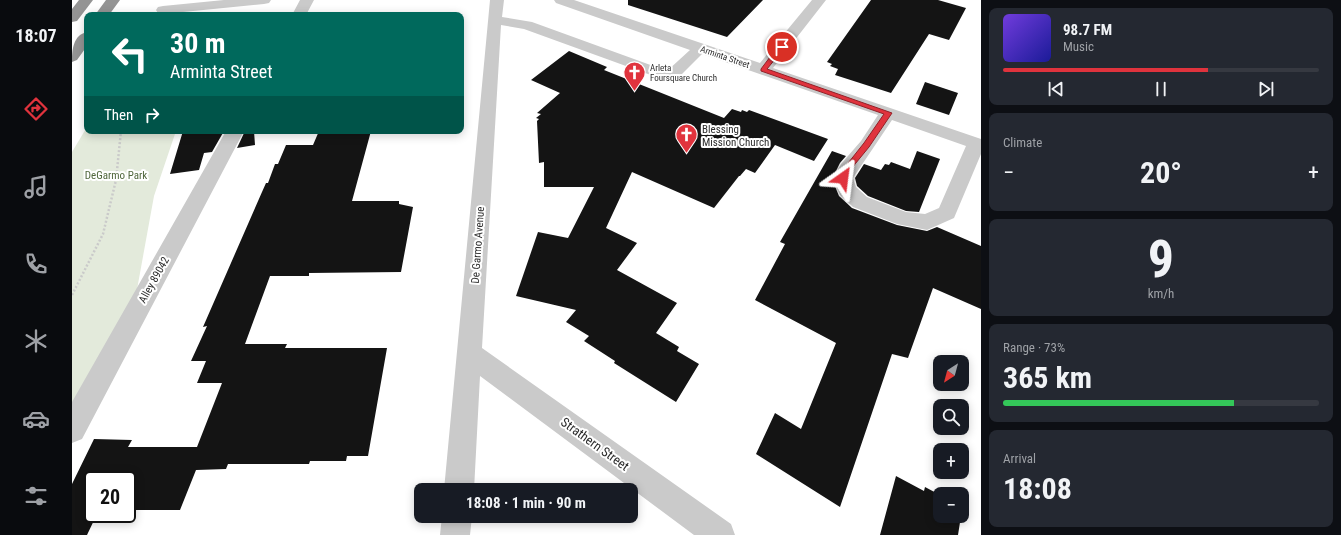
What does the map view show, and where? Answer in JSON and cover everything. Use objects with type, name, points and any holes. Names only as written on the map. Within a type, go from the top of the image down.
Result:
[{"type":"highway","points":[[72,18],[86,0]]},
{"type":"highway","points":[[104,12],[113,0]]},
{"type":"highway","points":[[72,57],[84,40]]},
{"type":"street","points":[[163,10],[264,0]]},
{"type":"street","points":[[301,12],[307,0]]},
{"type":"street","name":"Arminta Street","points":[[560,0],[978,144]]},
{"type":"street","points":[[763,70],[818,0]]},
{"type":"street","points":[[496,10],[527,25],[670,77],[700,48]]},
{"type":"street","name":"De Garmo Avenue","points":[[460,483],[496,10]]},
{"type":"street","points":[[888,113],[867,145],[848,168],[843,178],[847,190],[860,202],[904,219],[927,222],[947,212],[978,144]]},
{"type":"street","name":"Alley 89042","points":[[72,429],[233,134]]},
{"type":"street","name":"Strathern Street","points":[[470,354],[720,535]]},
{"type":"street","points":[[455,535],[456,523]]},
{"type":"path","points":[[72,295],[103,234],[116,180],[121,134]]},
{"type":"green space","name":"DeGarmo Park","points":[[84,132],[84,134],[175,134],[154,196],[136,295],[72,411],[72,152]]},
{"type":"building","points":[[628,0],[763,0],[727,37],[628,5]]},
{"type":"building","points":[[871,0],[938,0],[966,8],[949,40],[929,34],[891,93],[835,75],[838,69],[830,66],[832,64],[827,62]]},
{"type":"building","points":[[569,51],[607,67],[604,70],[724,118],[732,109],[741,112],[742,110],[747,112],[749,110],[828,139],[814,161],[775,145],[755,173],[746,169],[714,208],[632,172],[606,228],[637,243],[617,270],[677,303],[656,333],[679,347],[677,351],[699,364],[676,402],[614,363],[615,361],[584,341],[589,336],[566,322],[576,310],[516,296],[538,232],[568,238],[594,187],[544,187],[544,162],[539,163],[537,121],[539,119],[536,118],[541,114],[537,113],[560,93],[531,80]]},
{"type":"building","points":[[925,82],[958,93],[949,115],[916,104]]},
{"type":"building","points":[[182,134],[222,134],[212,152],[204,153],[199,170],[170,174]]},
{"type":"building","points":[[244,134],[254,134],[255,145],[237,148]]},
{"type":"building","points":[[318,134],[370,134],[352,201],[399,201],[399,204],[413,207],[401,272],[309,273],[309,276],[270,276],[245,344],[287,344],[285,348],[387,348],[368,456],[347,456],[346,461],[310,461],[309,464],[228,464],[226,469],[196,470],[180,510],[136,510],[136,471],[84,471],[84,523],[93,523],[87,535],[72,535],[72,484],[94,439],[132,440],[128,447],[197,447],[222,383],[197,383],[206,361],[191,361],[207,326],[203,327],[266,183],[268,183],[275,164],[278,164],[286,145],[313,145]]},
{"type":"building","points":[[832,151],[846,156],[840,163],[832,179],[839,196],[852,208],[897,225],[927,231],[937,227],[981,246],[981,309],[933,288],[908,358],[892,354],[840,507],[756,454],[775,413],[801,429],[836,343],[755,300],[785,244],[780,242]]},
{"type":"building","points":[[917,151],[940,159],[919,212],[906,211],[868,196],[857,186],[855,178],[864,164],[881,170],[885,164],[889,165],[891,162],[910,169]]},
{"type":"building","points":[[896,476],[924,491],[925,487],[933,491],[933,523],[960,523],[958,535],[880,535]]},
{"type":"place","name":"Arleta Foursquare Church","points":[[634,92]]},
{"type":"place","name":"Blessing Mission Church","points":[[686,154]]},
{"type":"route","points":[[782,47],[763,70],[888,113],[867,145],[848,168],[843,178]]}]
